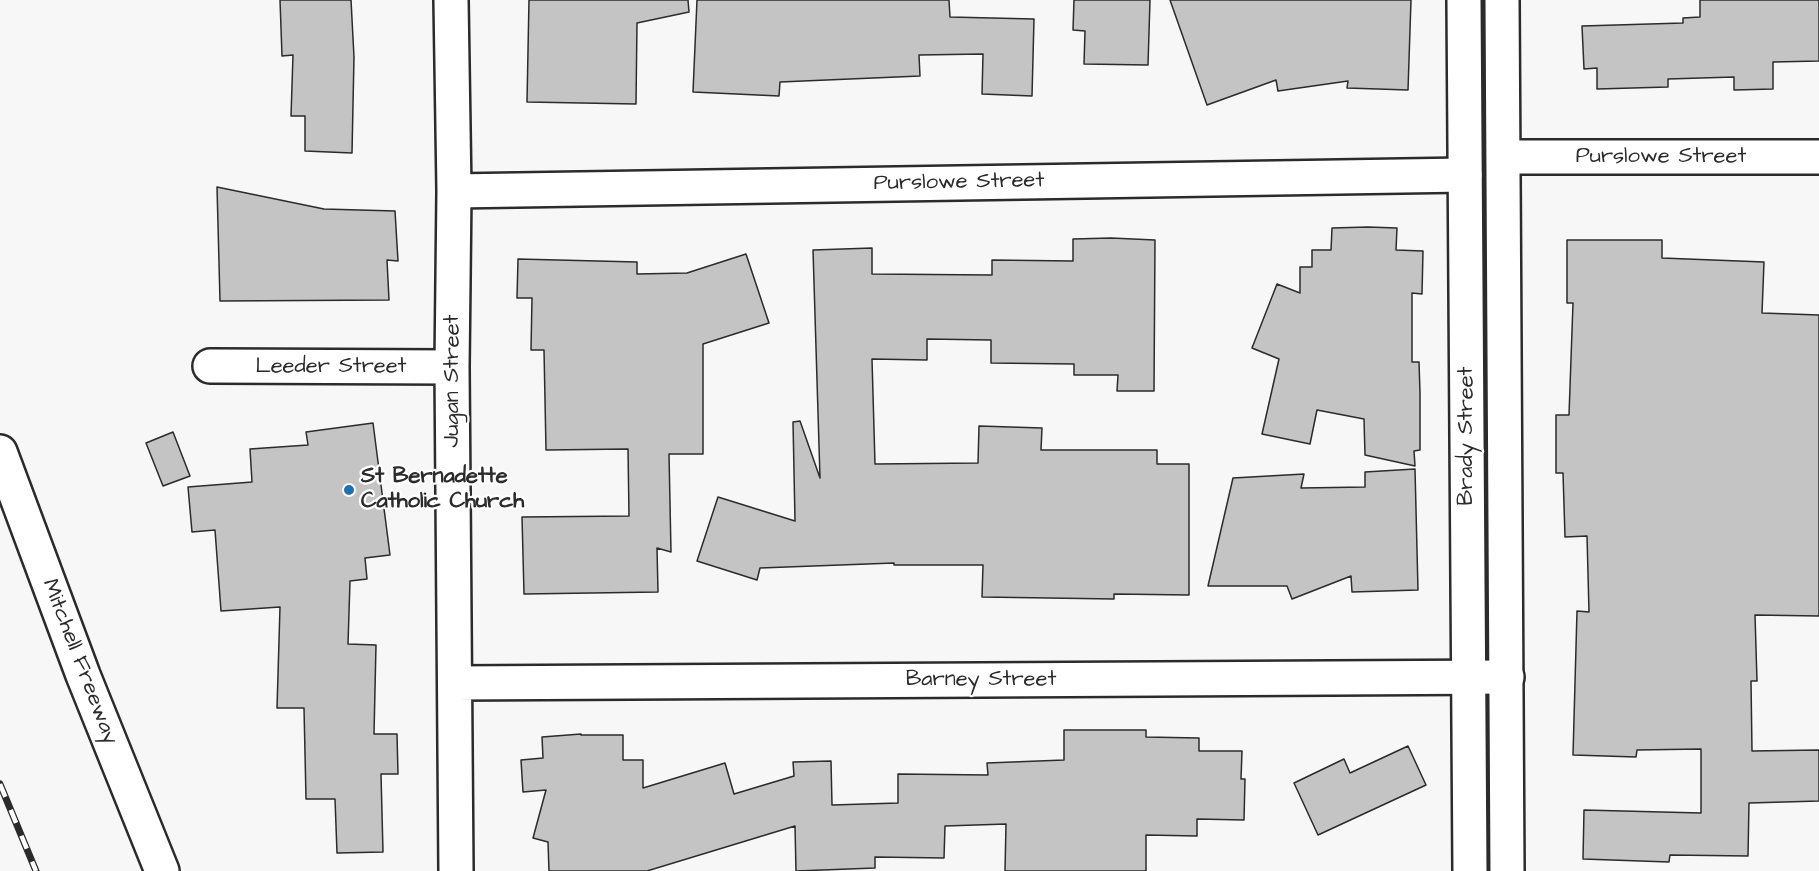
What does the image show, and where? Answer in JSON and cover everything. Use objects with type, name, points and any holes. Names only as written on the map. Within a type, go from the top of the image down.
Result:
[{"type":"main road","name":"Jugan Street","points":[[451,0],[454,191],[456,871]]},
{"type":"main road","name":"Brady Street","points":[[1464,0],[1470,871]]},
{"type":"main road","name":"Brady Street","points":[[1502,0],[1507,871]]},
{"type":"main road","name":"Purslowe Street","points":[[1504,157],[1819,157]]},
{"type":"main road","name":"Purslowe Street","points":[[454,191],[1465,175]]},
{"type":"main road","name":"Leeder Street","points":[[210,366],[453,368]]},
{"type":"main road","name":"Mitchell Freeway","points":[[0,452],[83,675],[162,871]]},
{"type":"main road","name":"Barney Street","points":[[455,682],[1507,677]]},
{"type":"building","points":[[280,0],[351,0],[354,57],[352,153],[305,151],[305,116],[291,116],[293,55],[282,56]]},
{"type":"building","points":[[529,0],[688,0],[689,12],[637,23],[636,104],[527,102]]},
{"type":"building","points":[[697,0],[949,0],[950,17],[1034,19],[1032,96],[982,94],[983,54],[919,55],[920,76],[780,82],[779,96],[693,92]]},
{"type":"building","points":[[1074,0],[1150,0],[1148,65],[1084,64],[1085,31],[1073,30]]},
{"type":"building","points":[[1170,0],[1411,0],[1408,90],[1347,88],[1348,81],[1278,91],[1276,80],[1207,105]]},
{"type":"building","points":[[1700,0],[1819,0],[1819,61],[1773,62],[1773,89],[1734,90],[1734,77],[1668,79],[1668,87],[1597,89],[1597,68],[1584,69],[1582,26],[1683,23],[1683,18],[1700,17]]},
{"type":"building","points":[[217,187],[324,209],[395,211],[398,261],[387,260],[389,300],[220,301]]},
{"type":"building","points":[[1332,228],[1397,228],[1396,250],[1423,251],[1422,294],[1412,293],[1412,362],[1419,362],[1420,393],[1420,450],[1414,451],[1415,466],[1365,455],[1364,419],[1317,410],[1310,444],[1262,434],[1279,359],[1252,348],[1277,284],[1300,293],[1300,267],[1312,267],[1312,250],[1331,250]]},
{"type":"building","points":[[1073,239],[1155,240],[1154,391],[1117,391],[1118,375],[1074,375],[1074,364],[991,363],[991,340],[927,339],[927,360],[872,359],[875,464],[978,463],[979,426],[1042,428],[1041,450],[1157,450],[1157,464],[1189,464],[1189,595],[1114,594],[1114,599],[982,597],[983,565],[894,565],[894,563],[760,568],[757,580],[697,561],[718,497],[795,521],[793,422],[800,421],[820,478],[813,250],[872,248],[872,274],[992,275],[992,260],[1073,261]]},
{"type":"building","points":[[1567,240],[1662,240],[1662,258],[1764,262],[1762,313],[1819,315],[1819,616],[1755,615],[1757,681],[1751,681],[1752,751],[1819,750],[1819,801],[1749,803],[1748,856],[1670,855],[1669,862],[1583,859],[1584,810],[1701,813],[1701,749],[1637,750],[1636,757],[1573,755],[1577,611],[1589,612],[1587,536],[1565,537],[1563,473],[1556,473],[1556,415],[1569,415],[1573,303],[1567,303]]},
{"type":"building","points":[[746,254],[769,323],[703,344],[703,454],[669,454],[671,552],[657,548],[658,592],[524,594],[522,517],[629,516],[628,449],[546,450],[544,350],[531,350],[532,298],[517,298],[518,259],[637,262],[637,274],[687,273]]},
{"type":"building","points":[[373,423],[390,555],[365,558],[367,579],[350,581],[348,644],[376,645],[374,734],[397,734],[398,774],[381,774],[383,852],[337,853],[335,799],[306,799],[304,708],[277,708],[280,607],[221,611],[215,530],[192,532],[188,487],[252,482],[250,449],[308,445],[306,432]]},
{"type":"building","points":[[173,432],[190,476],[163,486],[146,443]]},
{"type":"building","points":[[1415,469],[1418,590],[1352,592],[1351,576],[1292,599],[1287,586],[1208,586],[1233,478],[1304,474],[1301,488],[1365,487],[1365,472]]},
{"type":"building","points":[[1064,730],[1146,730],[1146,737],[1199,738],[1199,751],[1242,751],[1241,779],[1245,779],[1244,820],[1197,819],[1197,836],[1146,835],[1146,871],[1005,871],[1006,824],[945,826],[944,858],[875,857],[875,868],[796,871],[795,826],[647,871],[549,871],[548,842],[533,838],[546,790],[523,792],[521,760],[543,758],[542,737],[581,734],[623,735],[623,760],[643,760],[643,788],[725,763],[734,794],[794,776],[793,762],[831,761],[832,805],[898,803],[898,774],[988,775],[987,763],[1064,760]]},
{"type":"building","points":[[1408,746],[1426,785],[1318,835],[1294,783],[1344,759],[1350,773]]},
{"type":"railway","points":[[0,784],[36,871]]},
{"type":"place","name":"St Bernadette Catholic Church","points":[[349,490]]}]
